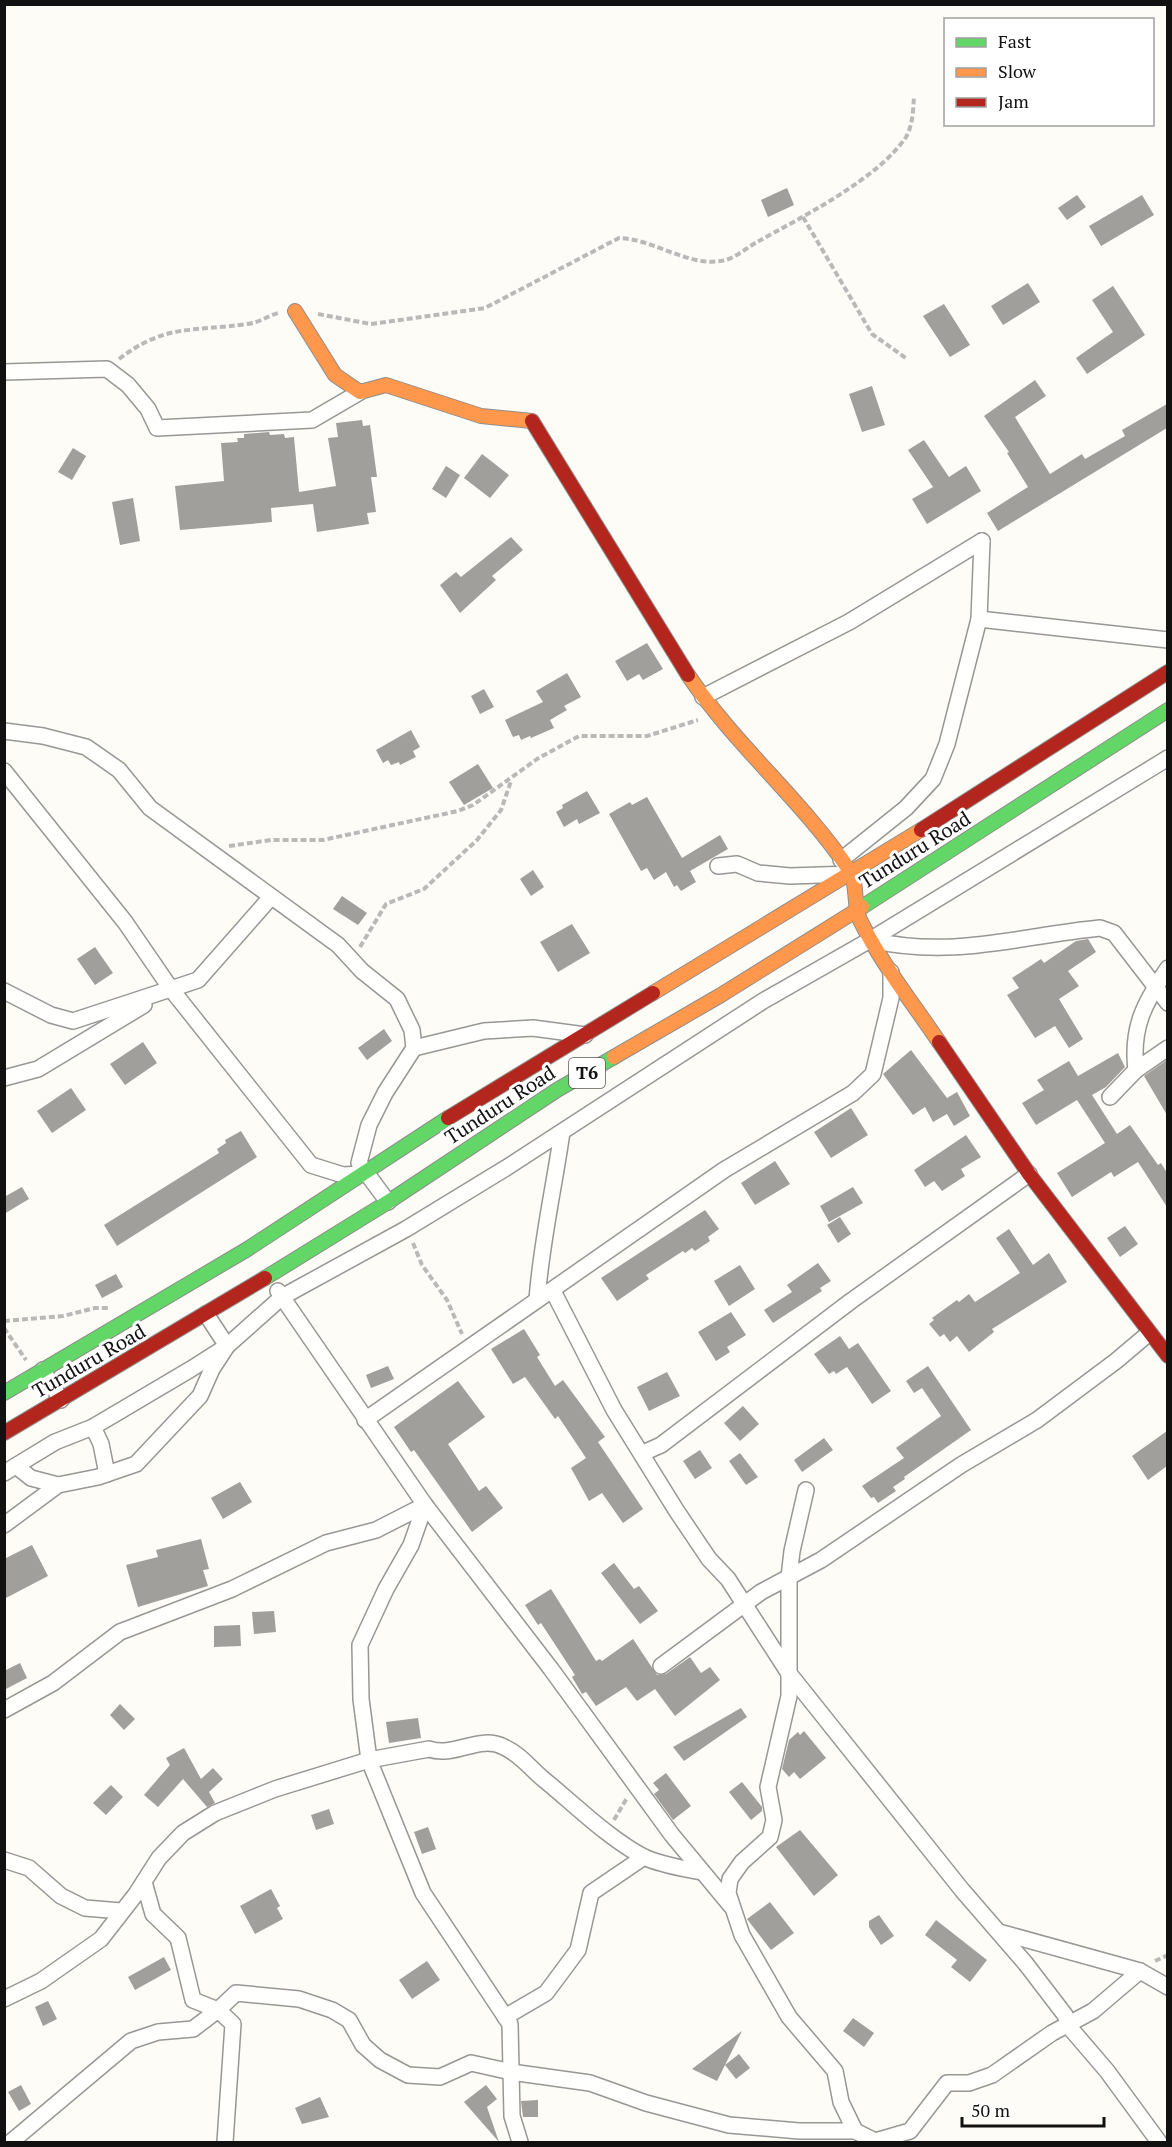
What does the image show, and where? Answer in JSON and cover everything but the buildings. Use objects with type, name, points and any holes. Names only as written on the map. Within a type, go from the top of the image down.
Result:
[{"type":"main road","points":[[295,311],[335,375],[360,392],[386,385],[481,416],[533,421],[608,542],[667,645],[703,697],[789,792],[852,874],[856,911],[870,940],[1029,1174],[1167,1356]]},
{"type":"main road","points":[[4,1393],[365,1174],[483,1095],[852,874],[1167,672]]},
{"type":"main road","name":"Tunduru Road","points":[[4,1433],[206,1314],[388,1202],[556,1090],[721,995],[991,826],[1167,710]]},
{"type":"street","points":[[4,372],[107,369],[128,385],[148,409],[157,428],[312,420],[360,392]]},
{"type":"street","points":[[703,697],[849,622],[982,541],[979,619],[947,744],[933,779],[906,808],[841,860]]},
{"type":"street","points":[[979,619],[1167,640]]},
{"type":"street","points":[[4,731],[43,736],[86,747],[119,770],[150,808],[338,945],[397,999],[412,1030],[414,1048],[385,1093],[369,1125],[359,1163],[388,1202]]},
{"type":"street","points":[[10,1470],[55,1442],[93,1427],[227,1346],[282,1297],[406,1229],[562,1132],[763,1001],[870,940],[1167,758]]},
{"type":"street","points":[[4,771],[125,922],[171,989],[311,1165],[343,1175],[365,1174]]},
{"type":"street","points":[[718,866],[737,864],[758,873],[790,876],[852,874]]},
{"type":"street","points":[[4,991],[51,1016],[73,1022],[198,980],[271,897]]},
{"type":"street","points":[[870,940],[905,948],[949,949],[1100,928],[1114,933],[1167,1003]]},
{"type":"street","points":[[1136,1070],[1133,1046],[1136,1026],[1167,968]]},
{"type":"street","points":[[365,1420],[724,1170],[853,1093],[873,1074],[891,998],[891,970]]},
{"type":"street","points":[[4,1078],[38,1069],[171,989]]},
{"type":"street","points":[[414,1048],[484,1031],[532,1028],[585,1035]]},
{"type":"street","points":[[1110,1097],[1136,1070],[1167,1048]]},
{"type":"street","points":[[537,1300],[540,1258],[554,1194],[562,1132]]},
{"type":"street","points":[[643,1453],[661,1445],[851,1301],[1029,1174]]},
{"type":"street","points":[[267,1276],[425,1505],[551,1669],[701,1872],[731,1906]]},
{"type":"street","points":[[553,1291],[614,1410],[709,1559],[728,1579],[788,1672],[1065,2015],[1069,2024],[1159,2142]]},
{"type":"street","points":[[206,1314],[227,1346]]},
{"type":"street","points":[[662,1666],[745,1605],[821,1560],[961,1465],[1037,1420],[1149,1334]]},
{"type":"street","points":[[4,1525],[58,1485],[107,1474],[136,1464],[200,1396],[212,1369],[227,1346]]},
{"type":"street","points":[[39,1372],[62,1400]]},
{"type":"street","points":[[93,1427],[101,1444],[107,1474]]},
{"type":"street","points":[[10,1470],[58,1485]]},
{"type":"street","points":[[806,1490],[792,1551],[789,1577],[787,1707],[768,1787],[774,1820],[770,1837],[742,1862],[730,1879],[728,1893],[742,1935],[789,2017],[835,2071],[841,2102],[855,2131]]},
{"type":"street","points":[[4,1710],[53,1683],[120,1632],[232,1589],[326,1543],[375,1530],[425,1505]]},
{"type":"street","points":[[425,1505],[411,1545],[386,1589],[360,1645],[361,1699],[369,1761],[423,1893],[510,2024],[512,2116],[520,2142]]},
{"type":"street","points":[[4,1999],[41,1981],[101,1939],[159,1858],[183,1833],[215,1813],[275,1789],[369,1761],[429,1749],[438,1752],[458,1749],[483,1741],[501,1745],[522,1756],[541,1777],[606,1830],[644,1857],[701,1872]]},
{"type":"street","points":[[505,2018],[546,1993],[578,1950],[591,1893],[644,1857]]},
{"type":"street","points":[[4,1860],[29,1868],[60,1896],[85,1908],[121,1911]]},
{"type":"street","points":[[144,1882],[153,1914],[178,1938],[194,2000],[218,2010],[233,2024],[225,2142]]},
{"type":"street","points":[[999,1932],[1140,1971],[1167,1987]]},
{"type":"street","points":[[11,2142],[131,2041],[158,2032],[193,2028],[236,1994],[299,1999],[332,2010],[349,2020],[363,2045],[381,2060],[408,2075],[440,2077],[471,2063],[511,2072],[590,2083],[646,2103],[729,2125],[799,2131],[855,2131],[874,2142],[910,2131],[947,2082],[969,2082],[992,2075],[1069,2024],[1093,2011],[1140,1971]]},
{"type":"path","points":[[107,369],[141,343],[166,332],[249,324],[262,321],[270,315],[295,311],[340,316],[371,324],[485,308],[619,238],[632,238],[688,258],[726,260],[803,217],[875,170],[905,137],[912,125],[914,97]]},
{"type":"path","points":[[803,217],[872,334],[907,359]]},
{"type":"path","points":[[205,849],[271,840],[323,840],[458,811],[473,806],[537,759],[579,736],[647,736],[719,714]]},
{"type":"path","points":[[352,960],[386,904],[424,890],[477,840],[501,810],[512,779]]},
{"type":"path","points":[[406,1229],[422,1265],[447,1300],[468,1348]]},
{"type":"path","points":[[4,1321],[63,1316],[110,1307],[129,1319]]},
{"type":"path","points":[[4,1328],[39,1372]]},
{"type":"path","points":[[606,1830],[627,1797],[632,1781]]},
{"type":"traffic: fast","points":[[862,907],[1168,710]]},
{"type":"traffic: fast","points":[[265,1278],[388,1202],[557,1090],[614,1057]]},
{"type":"traffic: fast","points":[[4,1393],[246,1250],[448,1118]]},
{"type":"traffic: slow","points":[[295,311],[335,375],[360,392],[386,385],[481,416],[532,421]]},
{"type":"traffic: slow","points":[[688,675],[706,701],[811,820],[850,871],[854,882],[858,914],[868,936],[939,1042]]},
{"type":"traffic: slow","points":[[653,993],[921,830]]},
{"type":"traffic: slow","points":[[614,1057],[721,995],[862,907]]},
{"type":"traffic: jam","points":[[532,421],[688,675]]},
{"type":"traffic: jam","points":[[921,830],[1168,672]]},
{"type":"traffic: jam","points":[[448,1118],[653,993]]},
{"type":"traffic: jam","points":[[939,1042],[1029,1174],[1168,1356]]},
{"type":"traffic: jam","points":[[4,1433],[265,1278]]}]
